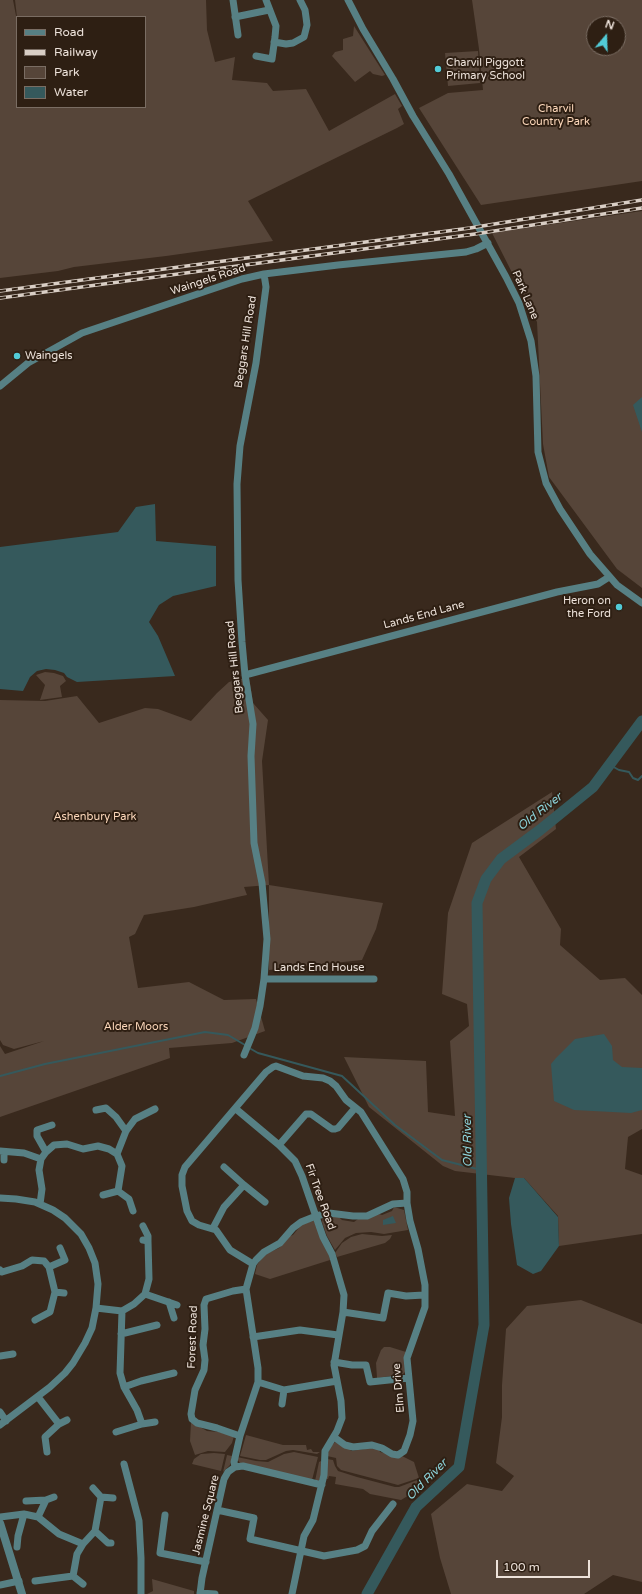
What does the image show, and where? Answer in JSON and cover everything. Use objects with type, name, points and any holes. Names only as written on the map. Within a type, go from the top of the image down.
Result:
[{"type":"street","points":[[233,0],[238,35]]},
{"type":"street","points":[[256,56],[272,59],[276,26],[266,0]]},
{"type":"street","points":[[274,42],[286,44],[293,43],[304,37],[306,31],[306,17],[305,10],[300,0]]},
{"type":"street","name":"Park Lane","points":[[348,0],[413,116],[449,174],[464,204],[488,243],[519,303],[531,341],[536,376],[538,452],[546,483],[575,532],[609,577],[642,604]]},
{"type":"street","points":[[235,17],[269,10]]},
{"type":"street","name":"Waingels Road","points":[[0,386],[28,363],[82,333],[242,279],[264,274],[466,252],[488,243]]},
{"type":"street","name":"Beggars Hill Road","points":[[244,1055],[255,1028],[264,980],[267,939],[262,883],[254,843],[251,756],[253,724],[244,675],[238,580],[237,484],[240,446],[256,363],[266,287],[264,274]]},
{"type":"street","name":"Lands End Lane","points":[[244,675],[557,592],[598,584],[609,577]]},
{"type":"street","name":"Lands End House","points":[[264,980],[374,980]]},
{"type":"street","points":[[253,1264],[230,1250],[219,1232],[213,1228],[199,1225],[192,1221],[188,1215],[182,1186],[182,1175],[185,1167],[266,1072],[273,1067],[276,1066],[303,1076],[323,1078],[330,1081],[336,1086],[342,1097],[355,1108],[338,1128],[335,1129],[332,1129],[311,1114],[306,1114],[279,1145]]},
{"type":"street","points":[[96,1110],[106,1108],[116,1117],[126,1131]]},
{"type":"street","name":"Elm Drive","points":[[334,1437],[345,1445],[353,1447],[372,1445],[395,1455],[403,1453],[406,1448],[412,1425],[407,1358],[425,1307],[425,1285],[418,1249],[410,1221],[406,1192],[399,1172],[366,1118],[355,1108]]},
{"type":"street","points":[[117,1154],[126,1131],[135,1119],[155,1109]]},
{"type":"street","name":"Fir Tree Road","points":[[236,1109],[279,1145],[292,1157],[298,1166],[323,1237],[332,1254],[344,1295],[343,1312]]},
{"type":"street","points":[[46,1152],[37,1136],[35,1127],[52,1125]]},
{"type":"street","points":[[40,1204],[42,1189],[39,1170],[41,1159],[54,1145],[67,1144],[83,1149],[98,1146],[109,1149],[117,1154],[122,1166],[118,1191]]},
{"type":"street","points":[[4,1160],[2,1152],[24,1153],[41,1159]]},
{"type":"street","points":[[224,1167],[265,1202]]},
{"type":"street","points":[[213,1228],[224,1208],[244,1185]]},
{"type":"street","points":[[103,1195],[118,1191]]},
{"type":"street","points":[[118,1191],[129,1199],[133,1211]]},
{"type":"street","points":[[0,1198],[26,1200],[40,1204],[65,1218],[74,1226],[85,1240],[92,1256],[97,1273],[98,1284],[96,1308],[89,1335],[74,1362],[62,1376],[38,1397],[3,1423],[0,1412]]},
{"type":"street","points":[[235,1467],[234,1462],[240,1436],[258,1382],[258,1368],[246,1289],[253,1264],[264,1252],[280,1243],[297,1224],[316,1216],[329,1213],[366,1216],[393,1204],[407,1203]]},
{"type":"street","points":[[96,1308],[122,1311],[134,1304],[145,1294],[149,1279],[152,1255],[145,1240],[148,1236],[143,1226]]},
{"type":"street","points":[[50,1267],[67,1262],[60,1248]]},
{"type":"street","points":[[0,1270],[2,1272],[22,1266],[32,1260],[44,1261],[50,1267],[55,1292],[50,1312],[35,1320]]},
{"type":"street","name":"Forest Road","points":[[240,1436],[197,1423],[192,1419],[191,1414],[195,1390],[204,1370],[204,1305],[206,1299],[233,1291],[246,1289]]},
{"type":"street","points":[[55,1292],[64,1293]]},
{"type":"street","points":[[292,1594],[304,1536],[313,1520],[322,1485],[325,1471],[325,1452],[339,1426],[342,1413],[334,1362],[343,1312],[383,1318],[388,1293],[406,1296],[424,1295]]},
{"type":"street","points":[[145,1294],[167,1299],[177,1305]]},
{"type":"street","points":[[167,1299],[174,1318]]},
{"type":"street","points":[[122,1311],[120,1373],[124,1387],[137,1410],[142,1424]]},
{"type":"street","points":[[121,1334],[157,1325]]},
{"type":"street","points":[[253,1337],[300,1330],[338,1335]]},
{"type":"street","points":[[0,1356],[13,1354]]},
{"type":"street","points":[[334,1362],[352,1365],[366,1365],[370,1382],[408,1378]]},
{"type":"street","points":[[124,1387],[139,1378],[174,1373]]},
{"type":"street","points":[[258,1382],[284,1390],[337,1381]]},
{"type":"street","points":[[282,1404],[284,1390]]},
{"type":"street","points":[[38,1397],[59,1424]]},
{"type":"street","points":[[47,1452],[44,1437],[59,1424],[67,1420]]},
{"type":"street","points":[[116,1432],[142,1424],[155,1422]]},
{"type":"street","points":[[124,1464],[139,1521],[141,1594]]},
{"type":"street","name":"Jasmine Square","points":[[215,1594],[200,1593],[224,1479],[228,1472],[235,1467],[243,1466],[322,1485]]},
{"type":"street","points":[[93,1488],[101,1497],[114,1498]]},
{"type":"street","points":[[26,1501],[46,1500],[54,1497]]},
{"type":"street","points":[[73,1576],[77,1554],[83,1544],[95,1531],[101,1497]]},
{"type":"street","points":[[38,1517],[46,1500]]},
{"type":"street","points":[[217,1510],[254,1518],[250,1539],[301,1552],[328,1556],[340,1552],[357,1550],[365,1546],[372,1531],[393,1504]]},
{"type":"street","points":[[0,1517],[24,1514],[38,1517],[59,1534],[83,1544]]},
{"type":"street","points":[[18,1548],[18,1536],[24,1514]]},
{"type":"street","points":[[165,1515],[160,1552],[206,1562]]},
{"type":"street","points":[[0,1523],[22,1594]]},
{"type":"street","points":[[95,1531],[108,1543],[111,1543]]},
{"type":"street","points":[[35,1581],[73,1576],[83,1584]]},
{"type":"street","points":[[0,1585],[19,1582]]},
{"type":"green space","points":[[0,0],[13,0],[16,16],[16,108],[146,108],[146,16],[17,16],[15,0],[206,0],[207,30],[215,62],[235,57],[232,80],[267,83],[273,91],[306,89],[329,131],[395,94],[402,106],[398,109],[404,124],[248,201],[273,241],[0,278]]},
{"type":"green space","name":"Charvil Country Park","points":[[472,0],[642,0],[642,181],[481,205],[419,108],[448,93],[483,90]]},
{"type":"green space","points":[[354,26],[385,75],[382,76],[373,74],[370,71],[355,82],[332,56],[335,52],[343,50],[343,39],[353,36]]},
{"type":"green space","points":[[478,51],[480,83],[448,86],[445,53]]},
{"type":"green space","points":[[642,211],[642,588],[617,569],[549,477],[543,444],[537,322],[492,233]]},
{"type":"green space","points":[[45,672],[63,676],[66,681],[60,686],[62,697],[40,700],[45,685],[36,675]]},
{"type":"green space","name":"Ashenbury Park","points":[[249,677],[253,703],[268,720],[262,761],[269,885],[244,887],[247,895],[194,907],[144,915],[135,934],[129,937],[138,988],[189,982],[224,1000],[256,999],[265,1031],[232,1043],[169,1048],[170,1058],[0,1117],[0,1046],[5,1054],[44,1041],[14,1049],[3,1045],[0,1040],[0,700],[45,701],[77,696],[99,723],[145,708],[158,709],[191,721],[229,682]]},
{"type":"green space","points":[[552,792],[556,829],[519,857],[561,929],[560,945],[600,980],[625,978],[642,995],[642,1129],[628,1137],[625,1169],[642,1175],[642,1234],[559,1246],[558,1216],[524,1178],[455,1171],[443,1166],[369,1107],[344,1057],[426,1061],[428,1112],[455,1116],[450,1041],[469,1026],[467,1004],[442,994],[448,913],[472,843]]},
{"type":"green space","points":[[269,885],[383,903],[376,929],[362,960],[269,970]]},
{"type":"green space","points":[[394,1207],[404,1210],[408,1230],[384,1234],[371,1232],[356,1233],[345,1238],[335,1250],[327,1236],[322,1222],[323,1217],[339,1217],[342,1220],[354,1222],[358,1219],[379,1214],[382,1215],[392,1211]]},
{"type":"green space","points":[[314,1221],[329,1254],[330,1260],[270,1279],[255,1274],[257,1265],[264,1255],[279,1248],[302,1224]]},
{"type":"green space","points":[[362,1234],[382,1236],[392,1235],[385,1243],[337,1257],[335,1253],[342,1243],[351,1237]]},
{"type":"green space","points":[[581,1300],[642,1324],[642,1582],[613,1575],[584,1594],[451,1594],[440,1558],[431,1514],[467,1484],[502,1491],[514,1476],[496,1463],[502,1417],[502,1385],[506,1329],[527,1306]]},
{"type":"green space","points":[[384,1347],[390,1347],[406,1352],[405,1372],[403,1374],[377,1378],[376,1363],[381,1350]]},
{"type":"green space","points":[[191,1422],[207,1431],[219,1432],[234,1436],[232,1443],[225,1452],[208,1451],[195,1455],[190,1441]]},
{"type":"green space","points":[[246,1435],[283,1445],[306,1445],[307,1450],[311,1449],[313,1452],[320,1452],[317,1454],[293,1450],[286,1451],[266,1460],[240,1456]]},
{"type":"green space","points":[[335,1442],[350,1449],[351,1451],[365,1449],[366,1447],[379,1449],[380,1452],[384,1453],[402,1456],[414,1462],[419,1478],[398,1485],[341,1470],[337,1466],[336,1458],[327,1456],[330,1447]]},
{"type":"green space","points":[[294,1452],[318,1457],[312,1480],[240,1463],[237,1459],[237,1457],[268,1462],[284,1454]]},
{"type":"green space","points":[[201,1454],[225,1454],[221,1471],[192,1464],[194,1459]]},
{"type":"green space","points":[[227,1455],[232,1456],[230,1465],[223,1472]]},
{"type":"green space","points":[[327,1459],[333,1460],[338,1471],[395,1487],[399,1487],[420,1479],[426,1485],[401,1500],[370,1494],[363,1489],[335,1484],[336,1477],[329,1476],[328,1479],[326,1479]]},
{"type":"green space","points":[[321,1461],[322,1473],[319,1481],[315,1481],[319,1462]]},
{"type":"green space","points":[[152,1579],[194,1591],[194,1594],[147,1594],[153,1591]]},
{"type":"water","points":[[642,397],[642,432],[633,405]]},
{"type":"water","points":[[155,504],[156,541],[216,546],[216,586],[173,596],[159,605],[149,622],[158,636],[175,676],[77,682],[67,677],[64,673],[46,669],[37,671],[30,677],[23,691],[0,689],[0,547],[118,532],[136,507]]},
{"type":"water","points":[[604,1034],[612,1046],[613,1060],[622,1067],[642,1068],[642,1110],[631,1113],[574,1110],[554,1101],[551,1064],[575,1039]]},
{"type":"water","points":[[515,1178],[524,1178],[558,1217],[559,1246],[541,1271],[533,1274],[517,1265],[509,1198]]},
{"type":"water","points":[[393,1216],[396,1223],[383,1225],[383,1220]]},
{"type":"waterway","name":"Old River","points":[[367,1594],[416,1507],[459,1467],[484,1325],[477,903],[486,879],[501,859],[593,787],[642,721]]},
{"type":"waterway","points":[[610,765],[619,770],[629,772],[633,778],[638,780],[642,776]]},
{"type":"waterway","points":[[0,1076],[45,1064],[205,1032],[228,1035],[245,1045]]},
{"type":"waterway","points":[[251,1049],[258,1053],[342,1076],[395,1125],[442,1160],[481,1170]]},
{"type":"railway","points":[[0,291],[470,228],[642,200]]},
{"type":"railway","points":[[0,298],[475,234],[642,208]]},
{"type":"place","name":"Charvil Piggott Primary School","points":[[438,69]]},
{"type":"place","name":"Waingels","points":[[17,356]]},
{"type":"place","name":"Heron on the Ford","points":[[619,607]]},
{"type":"park label","name":"Alder Moors","points":[[136,1027]]}]
